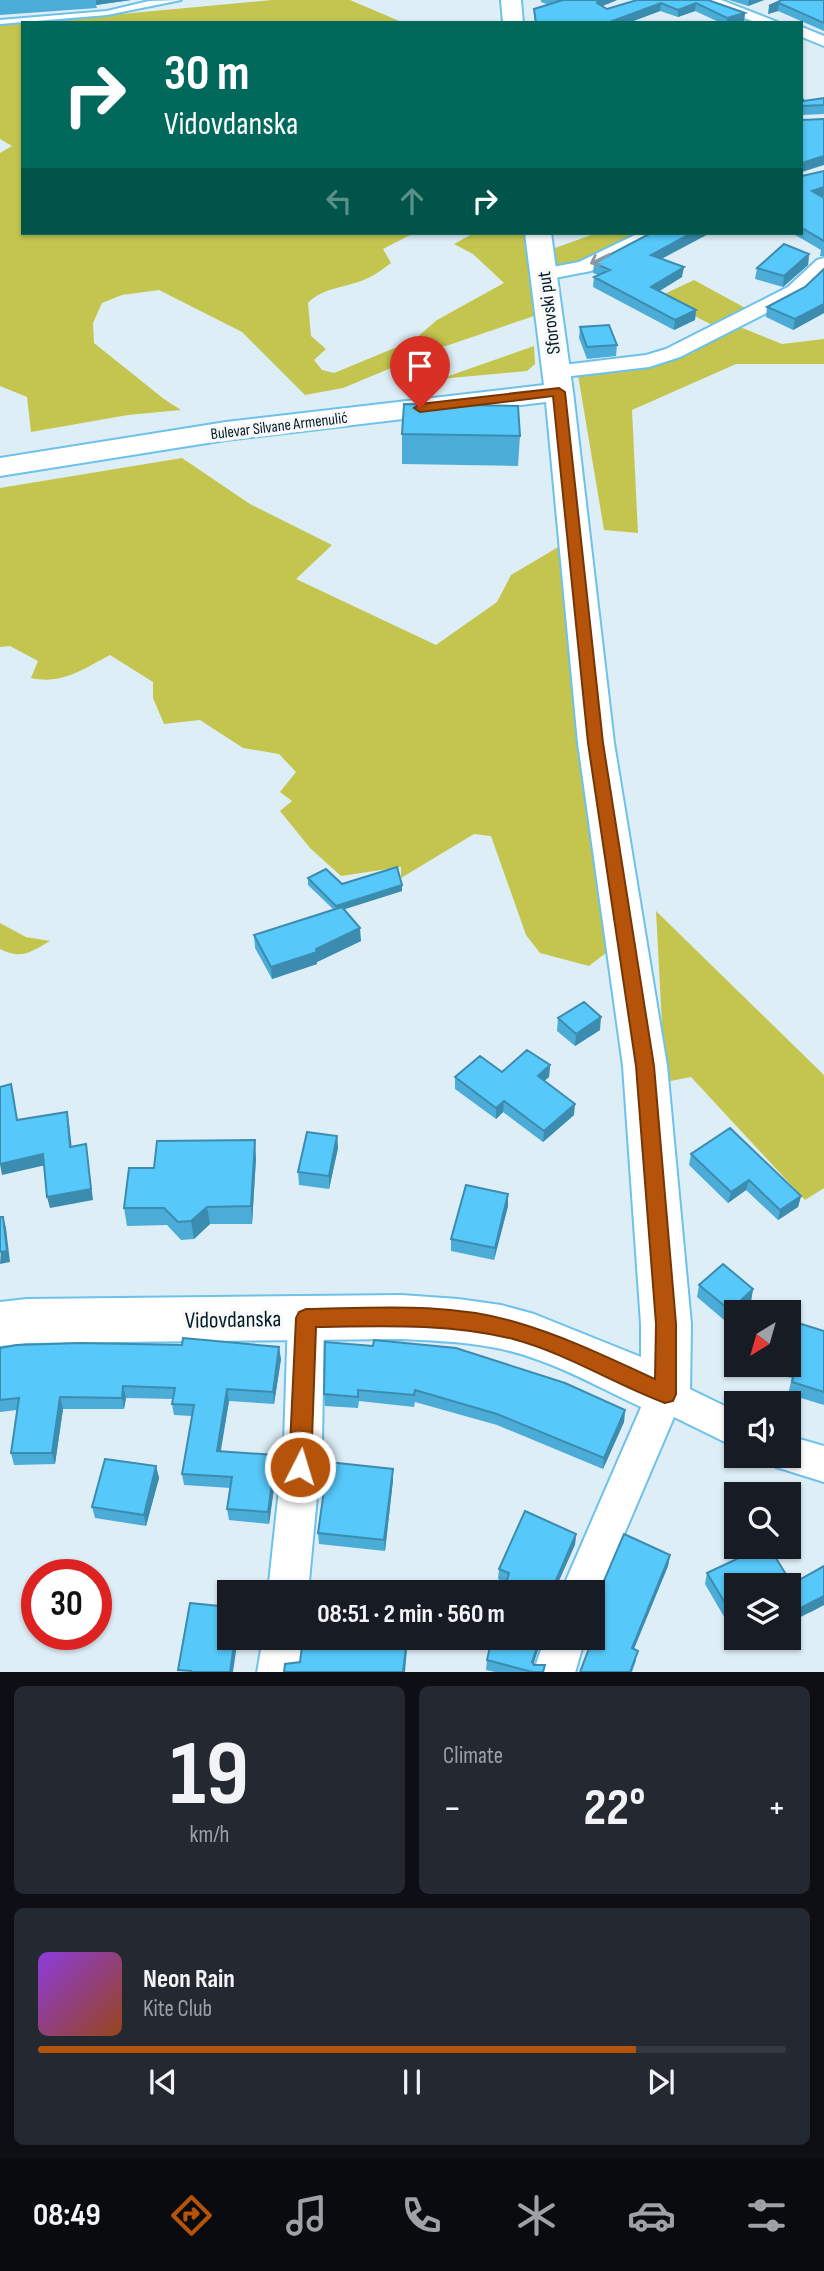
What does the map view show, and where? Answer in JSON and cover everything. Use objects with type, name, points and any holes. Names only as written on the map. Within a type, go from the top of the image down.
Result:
[{"type":"street","points":[[511,0],[513,21]]},
{"type":"street","points":[[708,0],[767,21]]},
{"type":"street","points":[[748,15],[772,5]]},
{"type":"street","points":[[803,32],[824,41]]},
{"type":"street","name":"Sforovski put","points":[[538,235],[596,743],[645,1066],[666,1324],[665,1394]]},
{"type":"street","points":[[544,274],[584,267],[649,235]]},
{"type":"street","points":[[557,382],[673,354],[795,291],[824,264]]},
{"type":"street","name":"Bulevar Silvane Armenulić","points":[[0,467],[557,382]]},
{"type":"street","name":"Vidovdanska","points":[[0,1324],[27,1321],[401,1317],[462,1320],[514,1330],[584,1356],[724,1424]]},
{"type":"street","points":[[289,1580],[303,1443],[306,1318]]},
{"type":"street","points":[[586,1580],[665,1394]]},
{"type":"street","points":[[278,1672],[281,1650]]},
{"type":"street","points":[[554,1672],[561,1650]]},
{"type":"lane","points":[[0,22],[107,13],[177,0]]},
{"type":"shaded area","points":[[272,0],[350,0],[399,21],[46,21]]},
{"type":"shaded area","points":[[21,23],[21,235],[410,235],[383,249],[391,263],[380,271],[361,281],[326,291],[308,303],[311,336],[326,349],[314,360],[322,370],[334,373],[414,340],[437,320],[504,283],[473,254],[454,244],[470,235],[526,235],[537,315],[437,349],[343,388],[305,395],[242,332],[159,290],[122,295],[102,303],[93,323],[94,343],[181,410],[128,415],[31,432],[27,397],[0,386],[0,153],[12,146],[0,139],[0,25]]},
{"type":"shaded area","points":[[591,235],[642,235],[575,268],[554,267],[552,249]]},
{"type":"shaded area","points":[[694,280],[749,310],[714,326],[658,297]]},
{"type":"shaded area","points":[[735,325],[782,344],[824,339],[824,364],[736,364],[632,410],[638,533],[604,530],[578,375],[667,362]]},
{"type":"shaded area","points":[[534,346],[535,364],[527,371],[440,379]]},
{"type":"shaded area","points":[[182,458],[250,504],[332,545],[296,579],[436,645],[497,602],[511,575],[565,543],[611,949],[589,966],[540,953],[526,935],[491,836],[474,834],[401,878],[401,867],[341,876],[310,848],[280,811],[292,801],[280,792],[296,772],[279,754],[243,748],[200,720],[164,724],[153,698],[153,682],[110,655],[72,674],[42,680],[31,678],[38,661],[10,646],[0,647],[0,488]]},
{"type":"shaded area","points":[[656,911],[824,1075],[824,1188],[805,1200],[691,1077],[665,1082]]},
{"type":"shaded area","points":[[0,923],[26,937],[50,941],[26,953],[8,952],[0,949]]},
{"type":"building","points":[[557,0],[598,0],[597,3],[607,9],[637,0],[708,0],[745,13],[727,18],[696,3],[678,10],[661,3],[612,21],[536,21],[534,9],[560,1]]},
{"type":"building","points":[[782,0],[824,0],[824,23],[779,3],[769,6]]},
{"type":"building","points":[[824,98],[824,105],[803,106],[803,100]]},
{"type":"building","points":[[824,119],[824,156],[803,163],[803,120]]},
{"type":"building","points":[[824,171],[824,187],[812,191],[824,198],[824,241],[803,229],[803,176]]},
{"type":"building","points":[[647,235],[688,235],[651,255],[684,267],[651,287],[696,310],[675,320],[594,277],[610,270],[594,263]]},
{"type":"building","points":[[784,244],[809,254],[784,276],[757,268]]},
{"type":"building","points":[[824,269],[824,304],[795,319],[767,307],[805,287]]},
{"type":"building","points":[[609,325],[617,345],[587,347],[580,327]]},
{"type":"building","points":[[404,404],[518,406],[520,436],[402,434]]},
{"type":"building","points":[[397,867],[402,885],[336,906],[308,878],[326,869],[342,884]]},
{"type":"building","points":[[342,907],[360,928],[316,949],[317,952],[271,967],[254,935]]},
{"type":"building","points":[[584,1002],[601,1017],[576,1034],[558,1018]]},
{"type":"building","points":[[527,1050],[550,1065],[538,1076],[575,1104],[544,1131],[504,1101],[496,1108],[455,1077],[480,1056],[502,1072]]},
{"type":"building","points":[[11,1084],[17,1120],[67,1112],[70,1147],[86,1144],[91,1189],[47,1197],[43,1154],[0,1164],[0,1087]]},
{"type":"building","points":[[730,1128],[801,1196],[780,1210],[749,1180],[731,1192],[691,1154]]},
{"type":"building","points":[[307,1132],[337,1136],[329,1176],[298,1172]]},
{"type":"building","points":[[255,1140],[251,1206],[207,1207],[191,1221],[178,1222],[164,1208],[124,1208],[129,1168],[154,1168],[157,1141]]},
{"type":"building","points":[[466,1185],[508,1194],[495,1248],[451,1239]]},
{"type":"building","points":[[0,1217],[3,1217],[7,1251],[0,1252]]},
{"type":"building","points":[[723,1264],[753,1289],[741,1300],[724,1300],[724,1305],[699,1285]]},
{"type":"building","points":[[802,1324],[824,1331],[824,1392],[792,1382],[793,1377],[802,1377]]},
{"type":"building","points":[[183,1338],[279,1347],[273,1392],[227,1389],[217,1451],[276,1455],[268,1512],[227,1509],[232,1477],[182,1474],[194,1405],[172,1404],[175,1388],[123,1386],[122,1398],[60,1397],[52,1453],[11,1453],[19,1398],[0,1400],[0,1348],[80,1343],[182,1345]]},
{"type":"building","points":[[374,1340],[456,1348],[565,1383],[625,1410],[604,1458],[497,1414],[415,1390],[414,1395],[358,1390],[358,1397],[324,1394],[325,1342],[373,1346]]},
{"type":"building","points":[[105,1459],[156,1466],[144,1515],[92,1507]]},
{"type":"building","points":[[328,1462],[393,1469],[384,1540],[318,1533]]},
{"type":"building","points":[[525,1511],[576,1534],[556,1580],[507,1580],[509,1573],[499,1569]]},
{"type":"building","points":[[624,1534],[670,1555],[632,1648],[638,1651],[630,1672],[580,1672],[588,1650],[605,1650],[604,1580]]},
{"type":"building","points":[[737,1559],[776,1559],[785,1573],[724,1573],[724,1601],[707,1573]]},
{"type":"building","points":[[824,1566],[824,1596],[801,1608],[801,1579]]},
{"type":"building","points":[[190,1603],[217,1606],[217,1650],[233,1650],[230,1672],[178,1670]]},
{"type":"building","points":[[302,1650],[406,1650],[403,1672],[284,1672],[285,1664],[300,1662]]},
{"type":"building","points":[[489,1650],[536,1650],[532,1662],[534,1665],[545,1665],[543,1672],[532,1672],[487,1660]]},
{"type":"route","points":[[300,1467],[306,1318],[401,1317],[462,1320],[514,1330],[551,1342],[665,1394],[666,1324],[645,1066],[596,743],[559,392],[420,408]]}]
